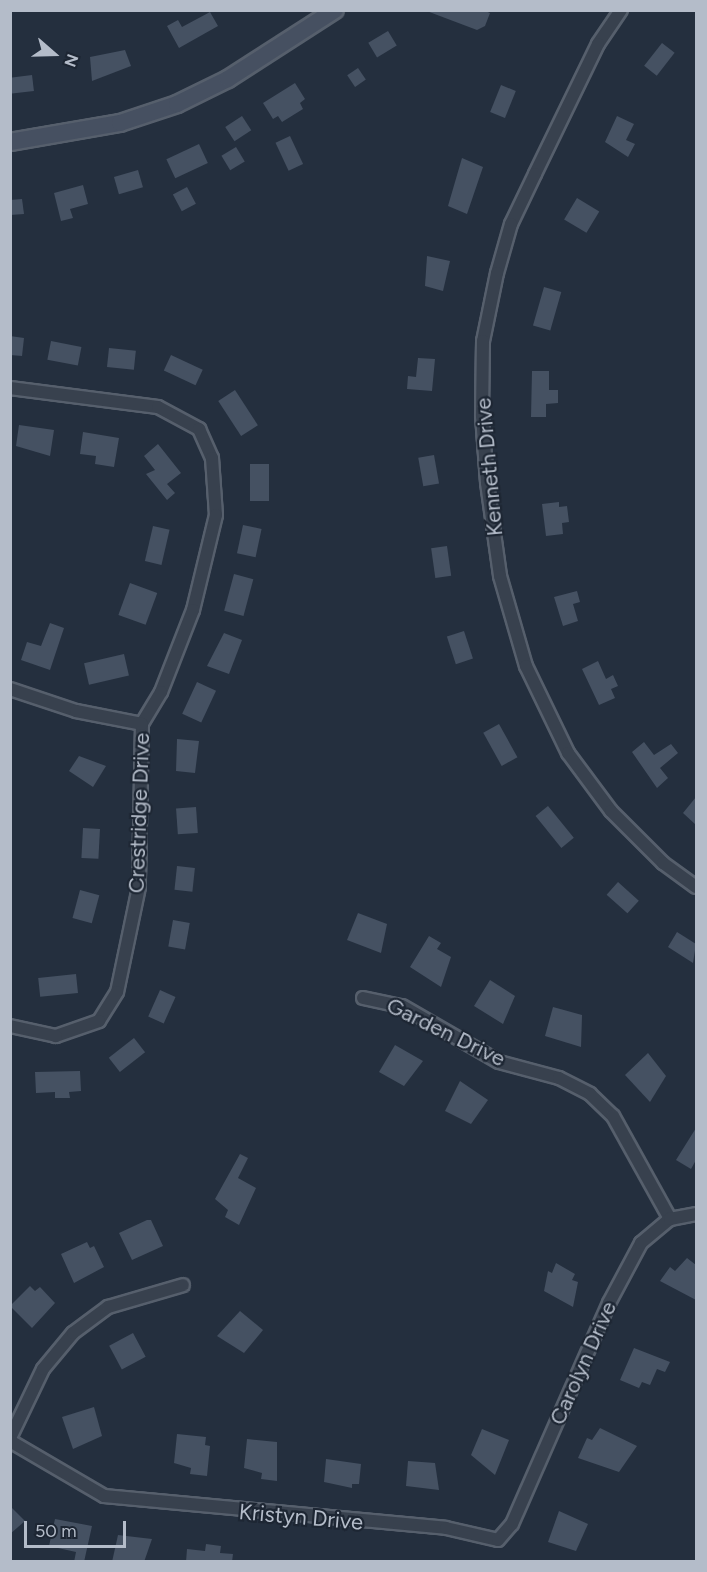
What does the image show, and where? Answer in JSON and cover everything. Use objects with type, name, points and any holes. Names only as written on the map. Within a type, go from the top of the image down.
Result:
[{"type":"street","points":[[10,142],[120,123],[177,104],[228,79],[335,10]]},
{"type":"street","name":"Kenneth Drive","points":[[621,10],[598,44],[511,224],[483,341],[483,438],[500,576],[526,666],[568,753],[611,811],[663,863],[696,887]]},
{"type":"street","name":"Crestridge Drive","points":[[10,388],[158,407],[199,429],[212,458],[216,515],[193,610],[161,692],[141,724],[139,887],[117,992],[99,1021],[56,1036],[10,1026]]},
{"type":"street","points":[[10,689],[76,711],[141,724]]},
{"type":"street","name":"Garden Drive","points":[[363,998],[402,1006],[499,1062],[559,1078],[590,1094],[613,1116],[670,1219]]},
{"type":"street","name":"Carolyn Drive","points":[[498,1540],[512,1524],[609,1303],[641,1243],[670,1219],[696,1214]]},
{"type":"street","points":[[10,1440],[43,1369],[73,1333],[108,1307],[183,1285]]},
{"type":"street","name":"Kristyn Drive","points":[[10,1440],[104,1496],[446,1528],[498,1540]]},
{"type":"building","points":[[424,10],[483,10],[490,13],[485,26],[477,30]]},
{"type":"building","points":[[210,12],[218,26],[179,48],[167,26],[178,20],[182,27]]},
{"type":"building","points":[[388,31],[397,46],[377,57],[368,43]]},
{"type":"building","points":[[662,43],[675,53],[657,76],[644,66]]},
{"type":"building","points":[[125,50],[131,66],[92,81],[90,57]]},
{"type":"building","points":[[358,68],[366,80],[355,87],[347,75]]},
{"type":"building","points":[[32,75],[34,91],[12,94],[10,78]]},
{"type":"building","points":[[295,83],[305,99],[300,103],[303,109],[282,122],[278,116],[273,119],[263,103]]},
{"type":"building","points":[[501,85],[516,91],[505,118],[490,112]]},
{"type":"building","points":[[242,116],[251,130],[234,141],[225,127]]},
{"type":"building","points":[[617,116],[634,124],[626,140],[635,144],[628,157],[605,142]]},
{"type":"building","points":[[290,136],[303,164],[289,171],[275,143]]},
{"type":"building","points":[[199,144],[208,163],[175,178],[166,159]]},
{"type":"building","points":[[236,147],[245,162],[230,170],[221,156]]},
{"type":"building","points":[[462,158],[483,167],[467,214],[448,206]]},
{"type":"building","points":[[138,170],[143,187],[119,194],[114,177]]},
{"type":"building","points":[[83,185],[88,204],[70,209],[73,218],[61,221],[54,193]]},
{"type":"building","points":[[187,187],[196,204],[182,211],[173,195]]},
{"type":"building","points":[[577,198],[599,211],[586,233],[564,219]]},
{"type":"building","points":[[22,199],[24,214],[10,215],[10,200]]},
{"type":"building","points":[[427,256],[450,261],[443,291],[425,286]]},
{"type":"building","points":[[544,287],[561,292],[550,330],[533,325]]},
{"type":"building","points":[[10,336],[24,338],[22,356],[10,355]]},
{"type":"building","points":[[51,341],[81,347],[78,366],[47,360]]},
{"type":"building","points":[[109,348],[136,351],[134,370],[107,367]]},
{"type":"building","points":[[171,355],[203,370],[196,385],[164,370]]},
{"type":"building","points":[[418,358],[435,359],[432,391],[407,389],[408,376],[416,377]]},
{"type":"building","points":[[532,371],[549,371],[549,390],[558,390],[558,403],[546,404],[546,417],[531,417]]},
{"type":"building","points":[[235,390],[258,425],[241,436],[218,401]]},
{"type":"building","points":[[19,425],[54,430],[50,456],[16,446]]},
{"type":"building","points":[[83,432],[119,438],[114,467],[95,464],[96,456],[80,454]]},
{"type":"building","points":[[158,444],[181,473],[167,484],[175,493],[167,500],[146,474],[155,470],[144,456]]},
{"type":"building","points":[[434,455],[439,484],[423,486],[418,458]]},
{"type":"building","points":[[250,464],[269,464],[269,501],[250,501]]},
{"type":"building","points":[[559,502],[559,507],[567,506],[569,522],[562,523],[563,534],[546,536],[542,504]]},
{"type":"building","points":[[243,525],[262,529],[256,557],[237,553]]},
{"type":"building","points":[[153,526],[170,530],[161,565],[145,561]]},
{"type":"building","points":[[447,546],[451,576],[435,578],[431,548]]},
{"type":"building","points":[[234,574],[253,579],[243,616],[224,611]]},
{"type":"building","points":[[130,583],[157,593],[146,625],[118,615]]},
{"type":"building","points":[[577,591],[580,602],[573,604],[578,621],[563,626],[554,597]]},
{"type":"building","points":[[50,623],[64,628],[50,670],[21,660],[27,642],[41,646]]},
{"type":"building","points":[[464,631],[473,659],[456,664],[447,637]]},
{"type":"building","points":[[224,633],[242,640],[229,674],[207,666]]},
{"type":"building","points":[[124,654],[129,675],[89,685],[84,663]]},
{"type":"building","points":[[598,661],[606,679],[613,675],[618,686],[611,689],[615,698],[599,705],[582,669]]},
{"type":"building","points":[[197,682],[216,691],[201,723],[182,714]]},
{"type":"building","points":[[499,724],[517,757],[502,766],[483,733]]},
{"type":"building","points":[[177,739],[199,741],[195,773],[176,771]]},
{"type":"building","points":[[644,742],[654,755],[671,744],[678,753],[660,768],[668,778],[657,788],[632,752]]},
{"type":"building","points":[[79,756],[106,766],[93,787],[69,771]]},
{"type":"building","points":[[696,797],[696,825],[683,813]]},
{"type":"building","points":[[548,806],[574,838],[561,848],[536,816]]},
{"type":"building","points":[[196,807],[198,833],[178,834],[176,808]]},
{"type":"building","points":[[83,828],[100,829],[98,859],[81,858]]},
{"type":"building","points":[[177,866],[195,868],[192,892],[174,890]]},
{"type":"building","points":[[618,882],[639,901],[627,913],[607,895]]},
{"type":"building","points":[[80,890],[99,895],[92,923],[72,918]]},
{"type":"building","points":[[358,913],[387,924],[381,953],[347,940]]},
{"type":"building","points":[[173,920],[190,923],[185,950],[168,947]]},
{"type":"building","points":[[677,932],[696,944],[693,963],[668,947]]},
{"type":"building","points":[[429,936],[441,943],[437,949],[451,957],[441,987],[410,967]]},
{"type":"building","points":[[76,974],[78,993],[40,997],[38,978]]},
{"type":"building","points":[[490,980],[515,996],[503,1024],[474,1006]]},
{"type":"building","points":[[160,990],[176,997],[164,1023],[148,1016]]},
{"type":"building","points":[[553,1007],[582,1015],[581,1047],[545,1036]]},
{"type":"building","points":[[134,1038],[145,1052],[120,1072],[109,1058]]},
{"type":"building","points":[[395,1045],[423,1061],[404,1086],[379,1072]]},
{"type":"building","points":[[648,1053],[666,1076],[650,1102],[625,1075]]},
{"type":"building","points":[[80,1071],[81,1091],[69,1092],[70,1098],[55,1098],[55,1092],[36,1093],[35,1072]]},
{"type":"building","points":[[460,1081],[488,1100],[471,1124],[445,1111]]},
{"type":"building","points":[[696,1128],[696,1160],[691,1169],[676,1160]]},
{"type":"building","points":[[240,1154],[248,1158],[238,1178],[256,1188],[239,1225],[225,1217],[228,1210],[215,1199]]},
{"type":"building","points":[[151,1220],[163,1246],[132,1260],[119,1233]]},
{"type":"building","points":[[87,1242],[90,1248],[94,1246],[104,1267],[74,1283],[61,1254]]},
{"type":"building","points":[[687,1258],[696,1265],[696,1300],[660,1281],[670,1267],[675,1271]]},
{"type":"building","points":[[556,1263],[575,1274],[572,1280],[578,1282],[573,1307],[544,1291],[548,1271],[552,1273]]},
{"type":"building","points":[[30,1286],[35,1291],[40,1287],[55,1303],[32,1328],[10,1306]]},
{"type":"building","points":[[240,1311],[263,1330],[244,1353],[217,1336]]},
{"type":"building","points":[[133,1333],[146,1357],[122,1370],[109,1346]]},
{"type":"building","points":[[634,1348],[670,1362],[665,1372],[657,1369],[650,1385],[642,1382],[639,1388],[620,1380]]},
{"type":"building","points":[[94,1407],[102,1436],[73,1449],[62,1417]]},
{"type":"building","points":[[600,1428],[637,1446],[619,1472],[578,1458],[587,1438],[592,1440]]},
{"type":"building","points":[[482,1429],[509,1440],[495,1475],[471,1455]]},
{"type":"building","points":[[177,1434],[206,1437],[205,1445],[210,1446],[207,1476],[190,1474],[191,1468],[174,1463]]},
{"type":"building","points":[[247,1439],[277,1442],[277,1481],[261,1479],[262,1473],[244,1468]]},
{"type":"building","points":[[326,1459],[361,1464],[359,1484],[352,1484],[352,1488],[324,1482]]},
{"type":"building","points":[[408,1461],[435,1463],[439,1490],[406,1486]]},
{"type":"building","points":[[10,1506],[25,1521],[10,1534]]},
{"type":"building","points":[[559,1511],[588,1524],[576,1551],[548,1542]]},
{"type":"building","points":[[55,1519],[92,1526],[84,1562],[74,1562],[76,1552],[49,1546]]},
{"type":"building","points":[[118,1535],[152,1539],[144,1562],[112,1562]]},
{"type":"building","points":[[206,1544],[221,1546],[220,1553],[233,1554],[232,1562],[186,1562],[187,1549],[205,1551]]}]
